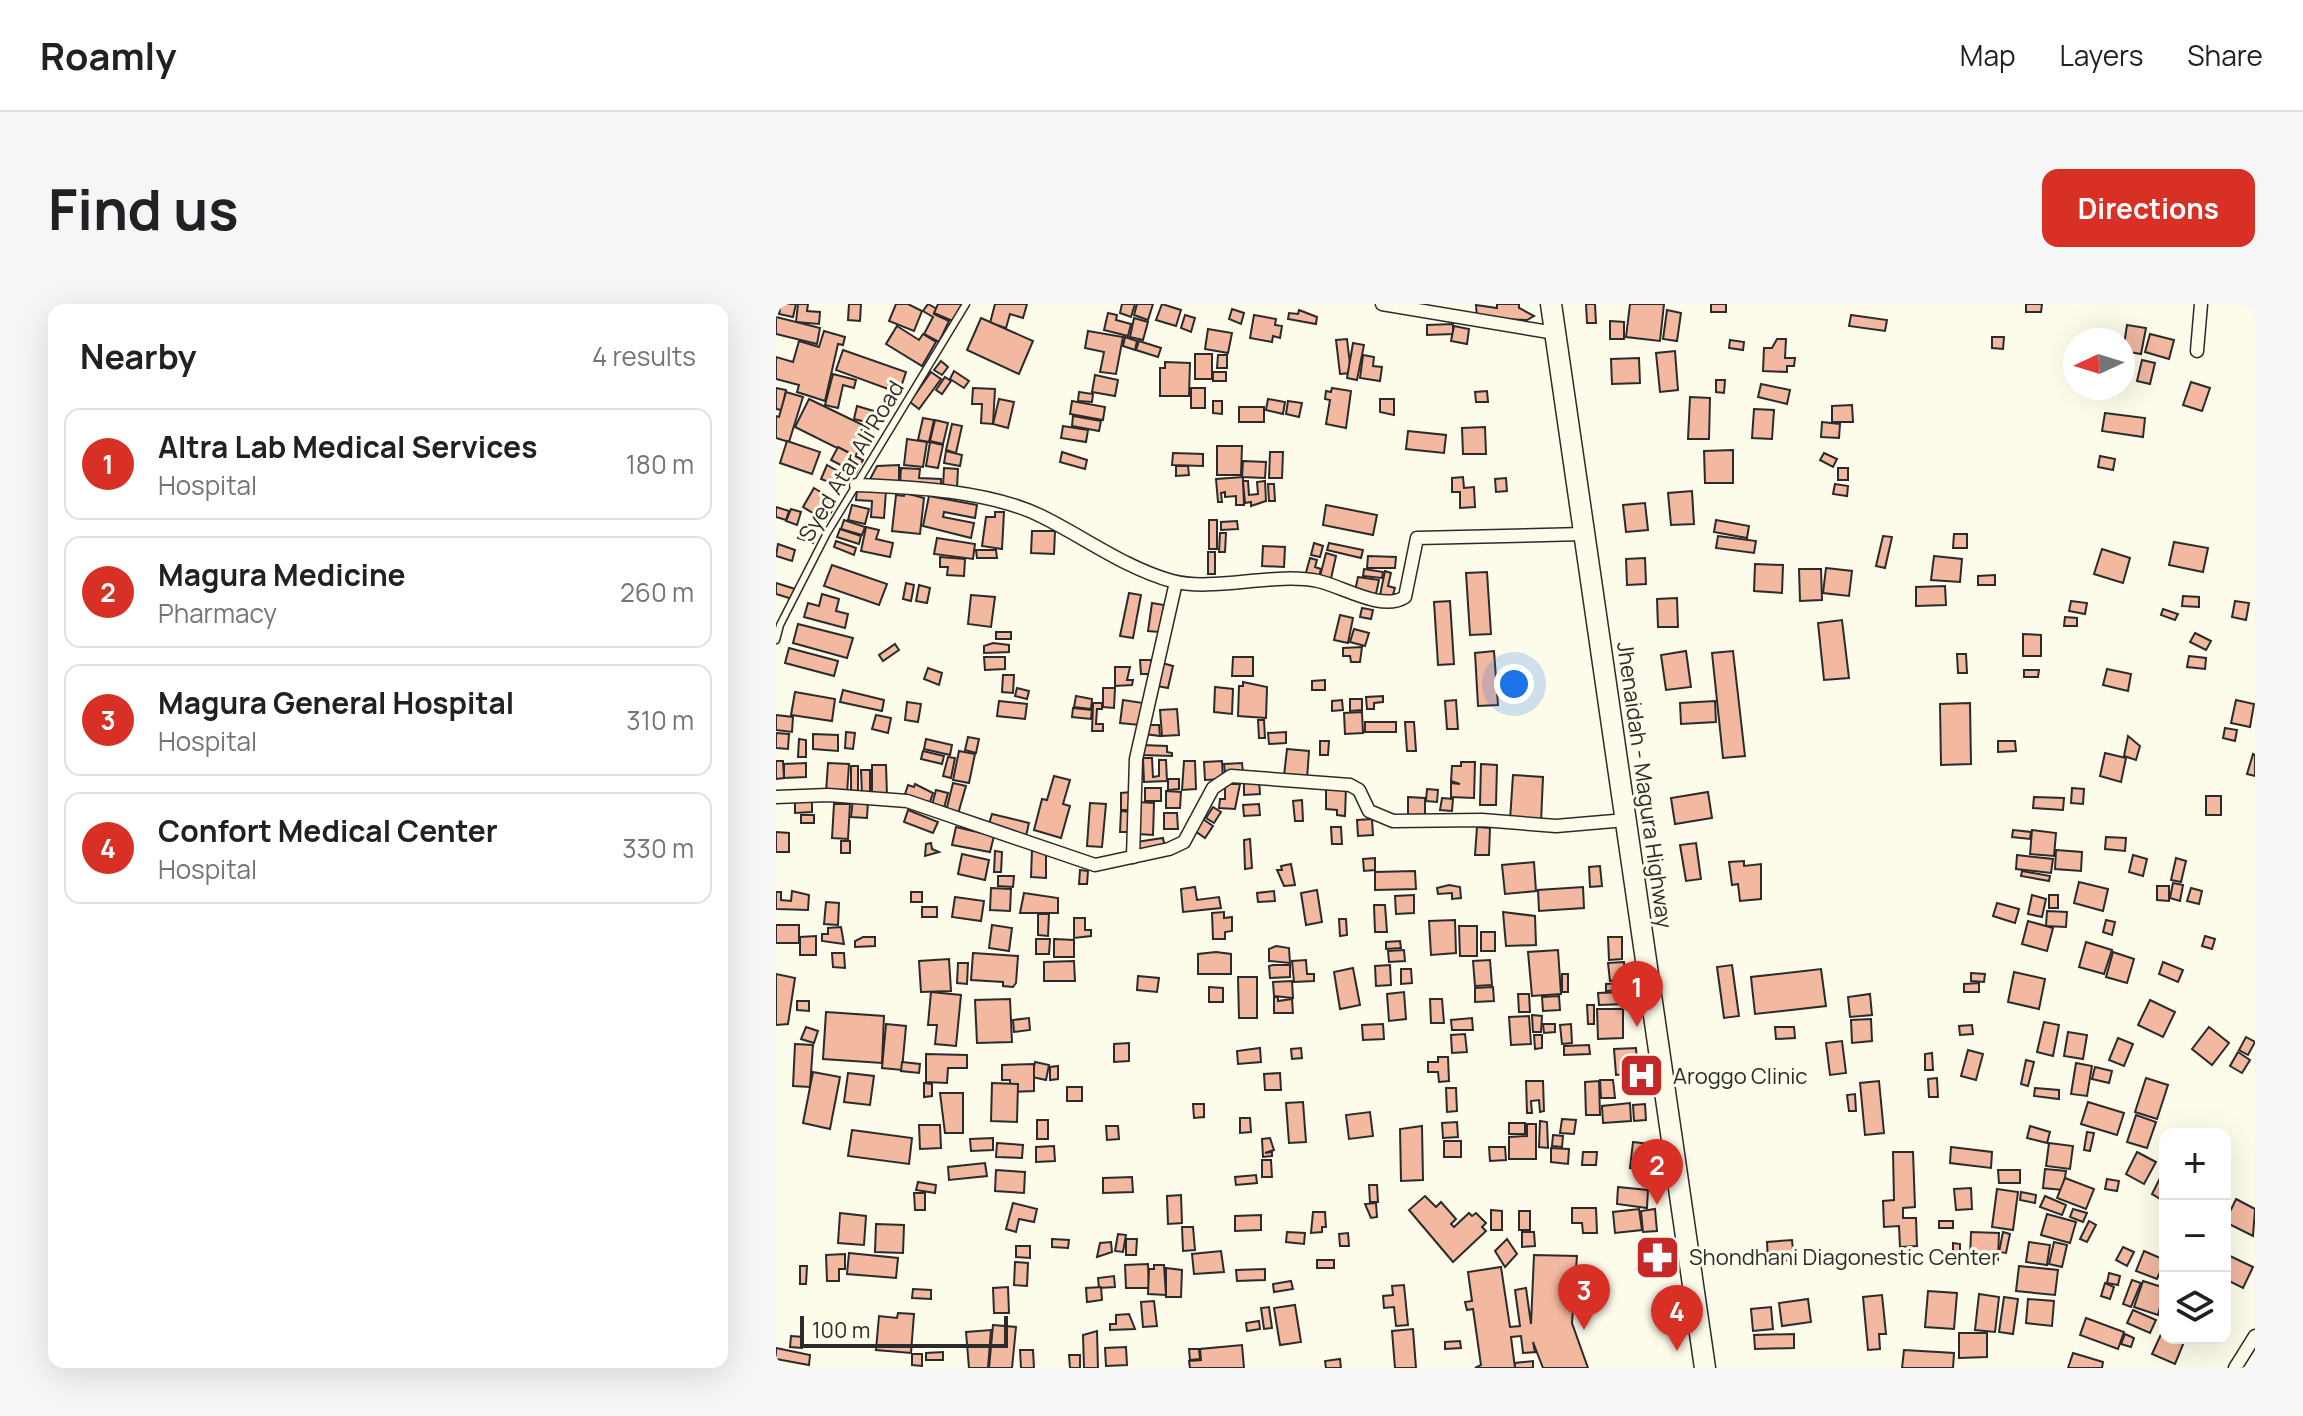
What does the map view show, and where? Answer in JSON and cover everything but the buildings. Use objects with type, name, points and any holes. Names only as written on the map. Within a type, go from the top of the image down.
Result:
[{"type":"highway","name":"Jhenaidah - Magura Highway","points":[[1551,304],[1705,1368]]},
{"type":"street","points":[[1382,304],[1555,333]]},
{"type":"street","points":[[2197,351],[2201,304]]},
{"type":"street","points":[[856,485],[911,487],[980,498],[1038,514],[1148,573],[1176,582],[1308,580],[1383,601],[1398,601],[1405,597],[1417,538],[1584,534]]},
{"type":"street","points":[[1133,857],[1136,759],[1176,582]]},
{"type":"street","points":[[776,797],[828,795],[907,801],[1095,865],[1184,842],[1213,788],[1231,776],[1350,785],[1359,790],[1369,811],[1393,821],[1482,820],[1556,826],[1626,820]]},
{"type":"street","points":[[2235,1368],[2255,1336]]},
{"type":"lane","name":"Syed Atar Ali Road","points":[[776,640],[780,625],[827,533],[966,304]]},
{"type":"place","name":"Altra Lab Medical Services","points":[[1637,1027]]},
{"type":"place","name":"Aroggo Clinic","points":[[1642,1076]]},
{"type":"place","name":"Magura Medicine","points":[[1657,1205]]},
{"type":"place","name":"Shondhani Diagonestic Center","points":[[1658,1257]]},
{"type":"place","name":"Magura General Hospital","points":[[1584,1330]]},
{"type":"place","name":"Confort Medical Center","points":[[1677,1351]]}]
